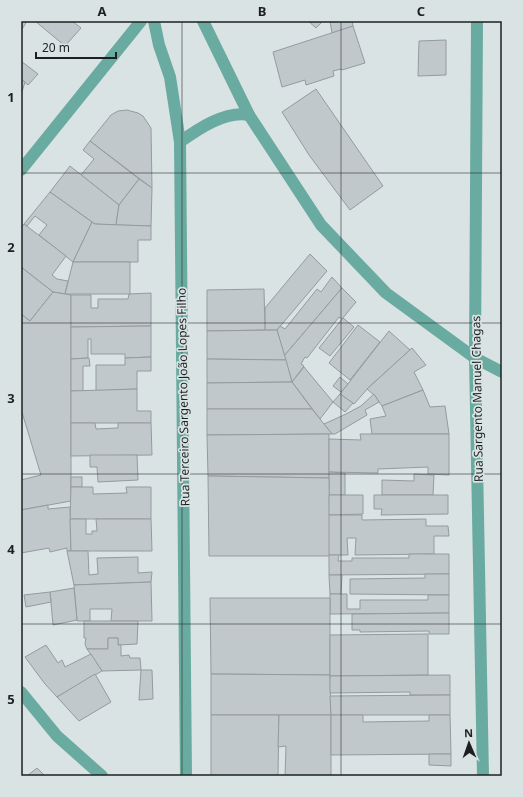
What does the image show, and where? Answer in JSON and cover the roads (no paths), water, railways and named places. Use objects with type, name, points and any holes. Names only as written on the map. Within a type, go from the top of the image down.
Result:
[{"type":"street","points":[[21,170],[142,21]]},
{"type":"street","name":"Rua Terceiro Sargento João Lopes Filho","points":[[154,21],[159,45],[170,77],[180,142],[186,776]]},
{"type":"street","points":[[203,21],[249,115],[321,225],[386,293],[475,358],[502,372]]},
{"type":"street","name":"Rua Sargento Manuel Chagas","points":[[477,21],[475,358],[482,776]]},
{"type":"street","points":[[180,142],[197,130],[222,118],[244,114],[249,115]]},
{"type":"street","points":[[21,692],[57,736],[102,776]]}]
